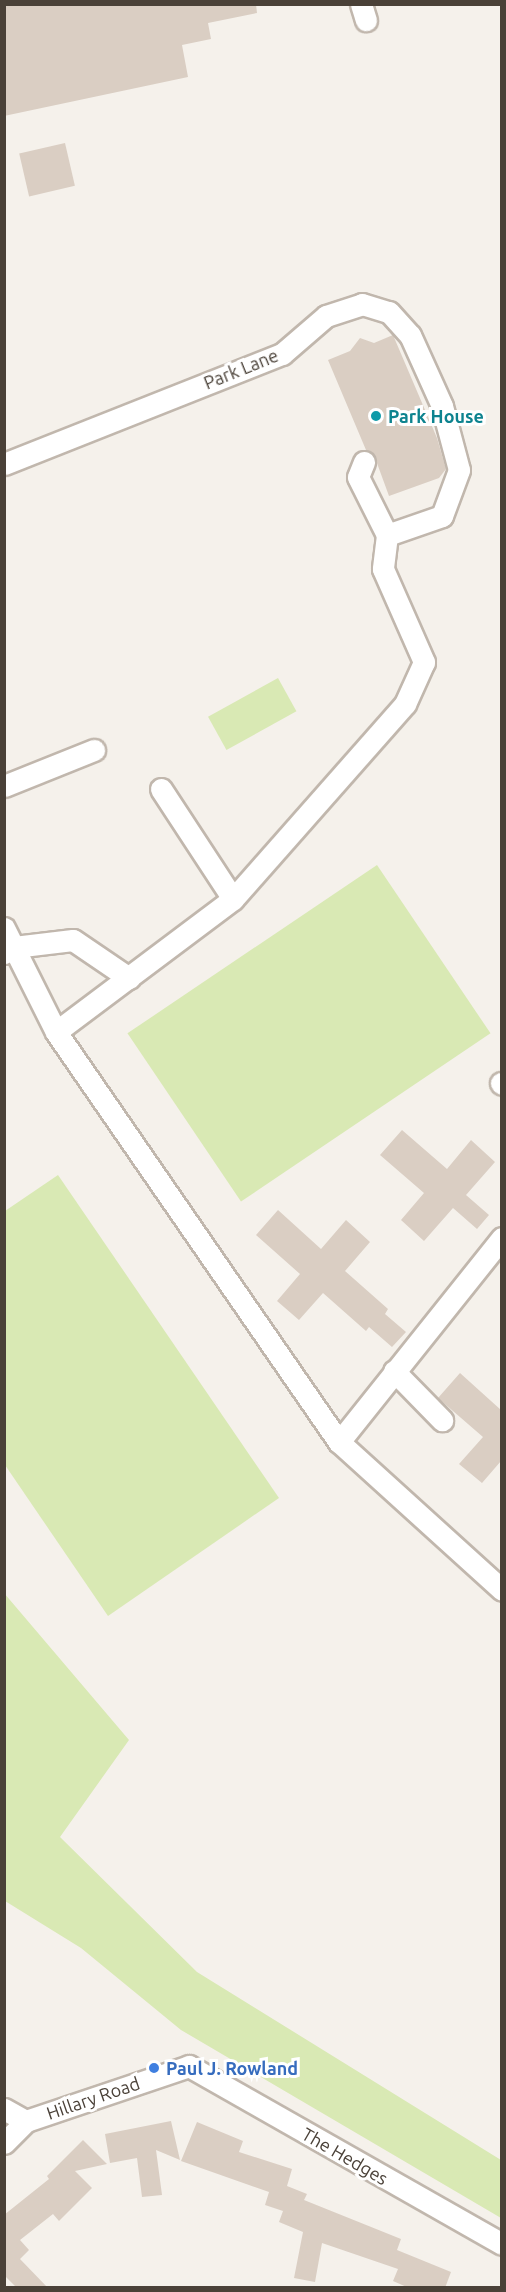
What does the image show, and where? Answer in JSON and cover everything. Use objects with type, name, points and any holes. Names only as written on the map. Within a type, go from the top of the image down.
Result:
[{"type":"street","name":"Park Lane","points":[[4,464],[282,354],[326,316],[362,304],[389,312],[410,335],[446,420],[459,470],[442,516],[387,535]]},
{"type":"street","points":[[56,1032],[233,899],[405,704],[424,662],[383,568],[387,535],[358,477],[364,462]]},
{"type":"street","points":[[4,786],[94,750]]},
{"type":"street","points":[[162,789],[233,899]]},
{"type":"street","points":[[129,978],[73,940],[8,943],[56,1032],[339,1442],[501,1590]]},
{"type":"street","points":[[339,1442],[501,1238]]},
{"type":"street","points":[[394,1371],[442,1420]]},
{"type":"street","name":"Hillary Road","points":[[4,2143],[26,2121],[189,2066]]},
{"type":"street","name":"The Hedges","points":[[189,2066],[501,2244]]},
{"type":"street","points":[[4,2109],[26,2121]]},
{"type":"green space","points":[[278,678],[296,711],[226,750],[208,717]]},
{"type":"green space","points":[[377,865],[491,1033],[241,1202],[127,1033]]},
{"type":"green space","points":[[58,1175],[279,1498],[108,1616],[5,1465],[5,1211]]},
{"type":"green space","points":[[4,1593],[129,1740],[60,1837],[197,1972],[501,2160],[501,2218],[181,2030],[81,1948],[5,1901]]},
{"type":"building","points":[[4,4],[256,4],[257,13],[208,23],[211,39],[182,45],[188,77],[4,116]]},
{"type":"building","points":[[65,143],[75,186],[29,196],[19,154]]},
{"type":"building","name":"Park House","points":[[393,335],[437,438],[446,469],[439,478],[389,496],[374,455],[366,450],[328,360],[350,351],[360,338],[374,343]]},
{"type":"building","points":[[402,1130],[447,1169],[471,1140],[495,1162],[466,1195],[489,1215],[477,1229],[453,1208],[424,1241],[401,1220],[424,1193],[380,1155]]},
{"type":"building","points":[[278,1210],[321,1249],[346,1220],[370,1242],[345,1271],[388,1309],[385,1314],[406,1332],[392,1347],[369,1327],[366,1331],[323,1293],[299,1320],[277,1301],[300,1274],[256,1235]]},
{"type":"building","points":[[460,1373],[501,1410],[501,1461],[482,1483],[459,1464],[483,1437],[438,1398]]},
{"type":"building","points":[[171,2121],[180,2160],[156,2150],[162,2195],[142,2197],[137,2158],[110,2163],[105,2134]]},
{"type":"building","points":[[197,2122],[243,2141],[239,2152],[292,2169],[287,2186],[307,2194],[304,2200],[401,2239],[397,2250],[451,2272],[445,2288],[409,2288],[393,2281],[398,2269],[322,2243],[315,2282],[294,2278],[303,2232],[279,2222],[283,2211],[265,2205],[269,2192],[181,2161]]},
{"type":"building","points":[[83,2140],[107,2164],[75,2171],[92,2188],[59,2221],[53,2214],[20,2240],[29,2250],[20,2259],[48,2288],[17,2288],[4,2275],[4,2215],[49,2179],[47,2176]]},
{"type":"place","name":"Park House","points":[[376,416]]},
{"type":"place","name":"Paul J. Rowland","points":[[154,2068]]}]
